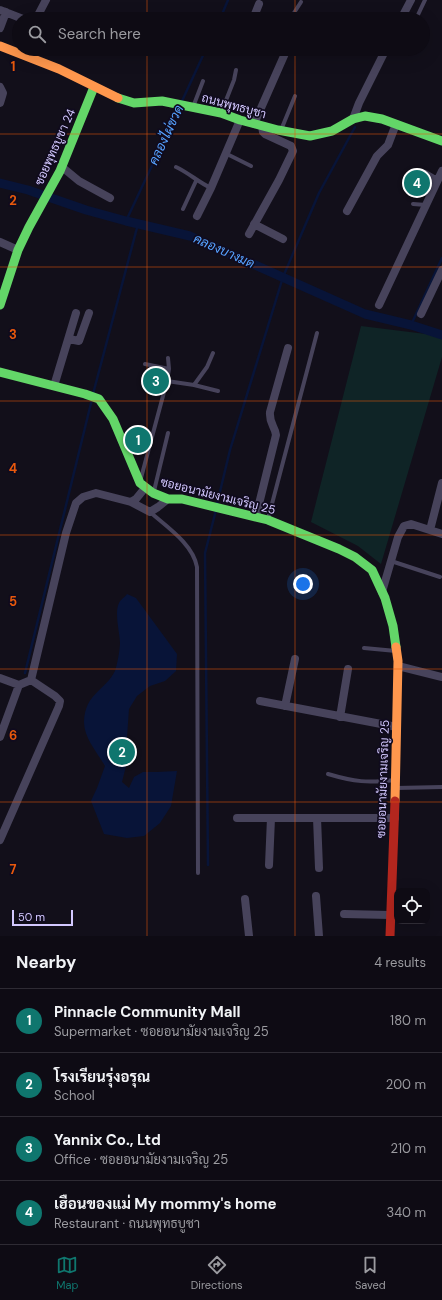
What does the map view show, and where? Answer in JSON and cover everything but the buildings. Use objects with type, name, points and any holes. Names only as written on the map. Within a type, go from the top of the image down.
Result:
[{"type":"street","points":[[40,12],[46,0]]},
{"type":"street","points":[[405,12],[411,0]]},
{"type":"street","points":[[256,12],[259,4]]},
{"type":"street","points":[[0,28],[3,11]]},
{"type":"street","name":"ถนนพุทธบูชา","points":[[0,46],[12,51]]},
{"type":"street","name":"ถนนพุทธบูชา","points":[[26,56],[50,65],[127,102],[140,103],[162,101],[221,113],[258,125],[310,136],[332,131],[354,119],[364,116],[396,124],[442,141]]},
{"type":"street","points":[[249,234],[279,180],[293,150],[291,146],[265,134],[258,125],[285,56]]},
{"type":"street","points":[[354,119],[359,103],[382,56]]},
{"type":"street","points":[[0,87],[3,93],[0,103]]},
{"type":"street","name":"ซอยพุทธบูชา 24","points":[[0,305],[18,250],[61,169],[94,87]]},
{"type":"street","points":[[197,216],[211,188],[240,120]]},
{"type":"street","points":[[347,211],[377,156],[388,145],[396,124]]},
{"type":"street","points":[[61,169],[110,198]]},
{"type":"street","points":[[379,305],[442,171]]},
{"type":"street","points":[[425,174],[437,181]]},
{"type":"street","points":[[254,224],[283,239]]},
{"type":"street","points":[[0,242],[18,250]]},
{"type":"street","points":[[421,314],[442,270]]},
{"type":"street","points":[[54,386],[76,313]]},
{"type":"street","points":[[68,339],[79,341],[89,313]]},
{"type":"street","points":[[256,516],[276,436],[275,430],[270,422],[270,412],[288,348]]},
{"type":"street","points":[[0,372],[86,394],[99,399],[113,419],[146,488],[136,499],[131,502]]},
{"type":"street","points":[[430,530],[442,483]]},
{"type":"street","name":"ซอยอนามัยงามเจริญ 25","points":[[146,488],[168,499],[182,499],[268,520],[322,541],[355,557],[372,570],[385,598],[393,626],[398,666],[395,818],[390,936]]},
{"type":"street","points":[[31,680],[66,533],[76,503],[83,497],[96,494],[131,502],[150,512],[168,499]]},
{"type":"street","points":[[382,592],[398,537],[404,526],[411,524],[442,534]]},
{"type":"street","points":[[285,706],[295,659]]},
{"type":"street","points":[[398,666],[442,677]]},
{"type":"street","points":[[340,717],[348,669]]},
{"type":"street","points":[[0,678],[19,685],[31,680]]},
{"type":"street","points":[[0,840],[60,701],[56,696],[31,680]]},
{"type":"street","points":[[0,737],[19,685]]},
{"type":"street","points":[[260,701],[396,728]]},
{"type":"street","points":[[237,818],[395,818]]},
{"type":"street","points":[[268,865],[271,818]]},
{"type":"street","points":[[317,818],[319,868]]},
{"type":"street","points":[[316,896],[319,936]]},
{"type":"street","points":[[245,899],[249,936]]},
{"type":"street","points":[[344,914],[390,915]]},
{"type":"lane","points":[[419,12],[425,0]]},
{"type":"lane","points":[[295,12],[301,2]]},
{"type":"lane","points":[[221,113],[234,80],[236,70]]},
{"type":"lane","points":[[188,106],[203,80]]},
{"type":"lane","points":[[280,130],[295,96]]},
{"type":"lane","points":[[225,153],[252,166]]},
{"type":"lane","points":[[176,167],[190,175],[196,181],[211,188]]},
{"type":"lane","points":[[183,209],[196,181]]},
{"type":"lane","points":[[413,204],[426,205]]},
{"type":"lane","points":[[268,520],[318,333]]},
{"type":"lane","points":[[194,384],[207,367],[213,353]]},
{"type":"lane","points":[[146,488],[167,381],[169,369],[168,358]]},
{"type":"lane","points":[[145,364],[169,369]]},
{"type":"lane","points":[[167,381],[194,384],[218,391]]},
{"type":"lane","points":[[146,488],[168,433]]},
{"type":"lane","points":[[150,512],[185,544],[194,557],[197,567],[198,873]]},
{"type":"lane","points":[[391,561],[440,577]]},
{"type":"lane","points":[[364,648],[396,651]]},
{"type":"lane","points":[[328,774],[358,782],[442,787]]},
{"type":"green space","points":[[361,326],[442,336],[442,357],[381,564],[358,546],[311,522]]},
{"type":"water","points":[[127,594],[136,598],[177,654],[176,671],[165,681],[150,686],[137,696],[129,709],[127,737],[129,754],[122,782],[129,788],[134,777],[143,772],[177,771],[171,806],[160,823],[144,836],[127,838],[104,834],[91,801],[105,766],[86,734],[84,722],[85,712],[92,698],[111,678],[115,671],[120,643],[117,612],[120,602]]},
{"type":"waterway","name":"คลองไผ่ขวด","points":[[223,12],[228,0]]},
{"type":"waterway","name":"คลองไผ่ขวด","points":[[182,101],[203,56]]},
{"type":"waterway","name":"คลองไผ่ขวด","points":[[126,221],[179,108]]},
{"type":"waterway","points":[[217,504],[230,450],[283,277],[319,193],[355,127]]},
{"type":"waterway","name":"คลองบางมด","points":[[0,183],[28,190],[86,210],[190,236],[365,314],[411,325],[442,335]]},
{"type":"waterway","points":[[93,394],[138,224]]},
{"type":"waterway","points":[[411,325],[442,258]]},
{"type":"waterway","points":[[25,673],[92,399]]},
{"type":"waterway","points":[[208,865],[205,553],[216,510]]},
{"type":"traffic: fast","points":[[0,305],[18,250],[60,171],[94,87]]},
{"type":"traffic: fast","points":[[118,98],[134,103],[162,101],[221,113],[240,120],[278,130],[310,136],[332,131],[353,119],[365,116],[382,119],[442,141]]},
{"type":"traffic: fast","points":[[0,372],[99,399],[113,419],[140,483],[153,493],[168,499],[182,499],[268,520],[355,557],[372,570],[385,598],[393,626],[396,647]]},
{"type":"traffic: slow","points":[[0,46],[12,51]]},
{"type":"traffic: slow","points":[[26,56],[59,69],[118,98]]},
{"type":"traffic: slow","points":[[395,801],[398,661],[396,647]]},
{"type":"traffic: jam","points":[[390,936],[395,801]]},
{"type":"place","name":"เฮือนของแม่ My mommy's home","points":[[417,183]]},
{"type":"place","name":"Yannix Co., Ltd","points":[[156,381]]},
{"type":"place","name":"Pinnacle Community Mall","points":[[138,440]]},
{"type":"place","name":"โรงเรียนรุ่งอรุณ","points":[[122,752]]}]
